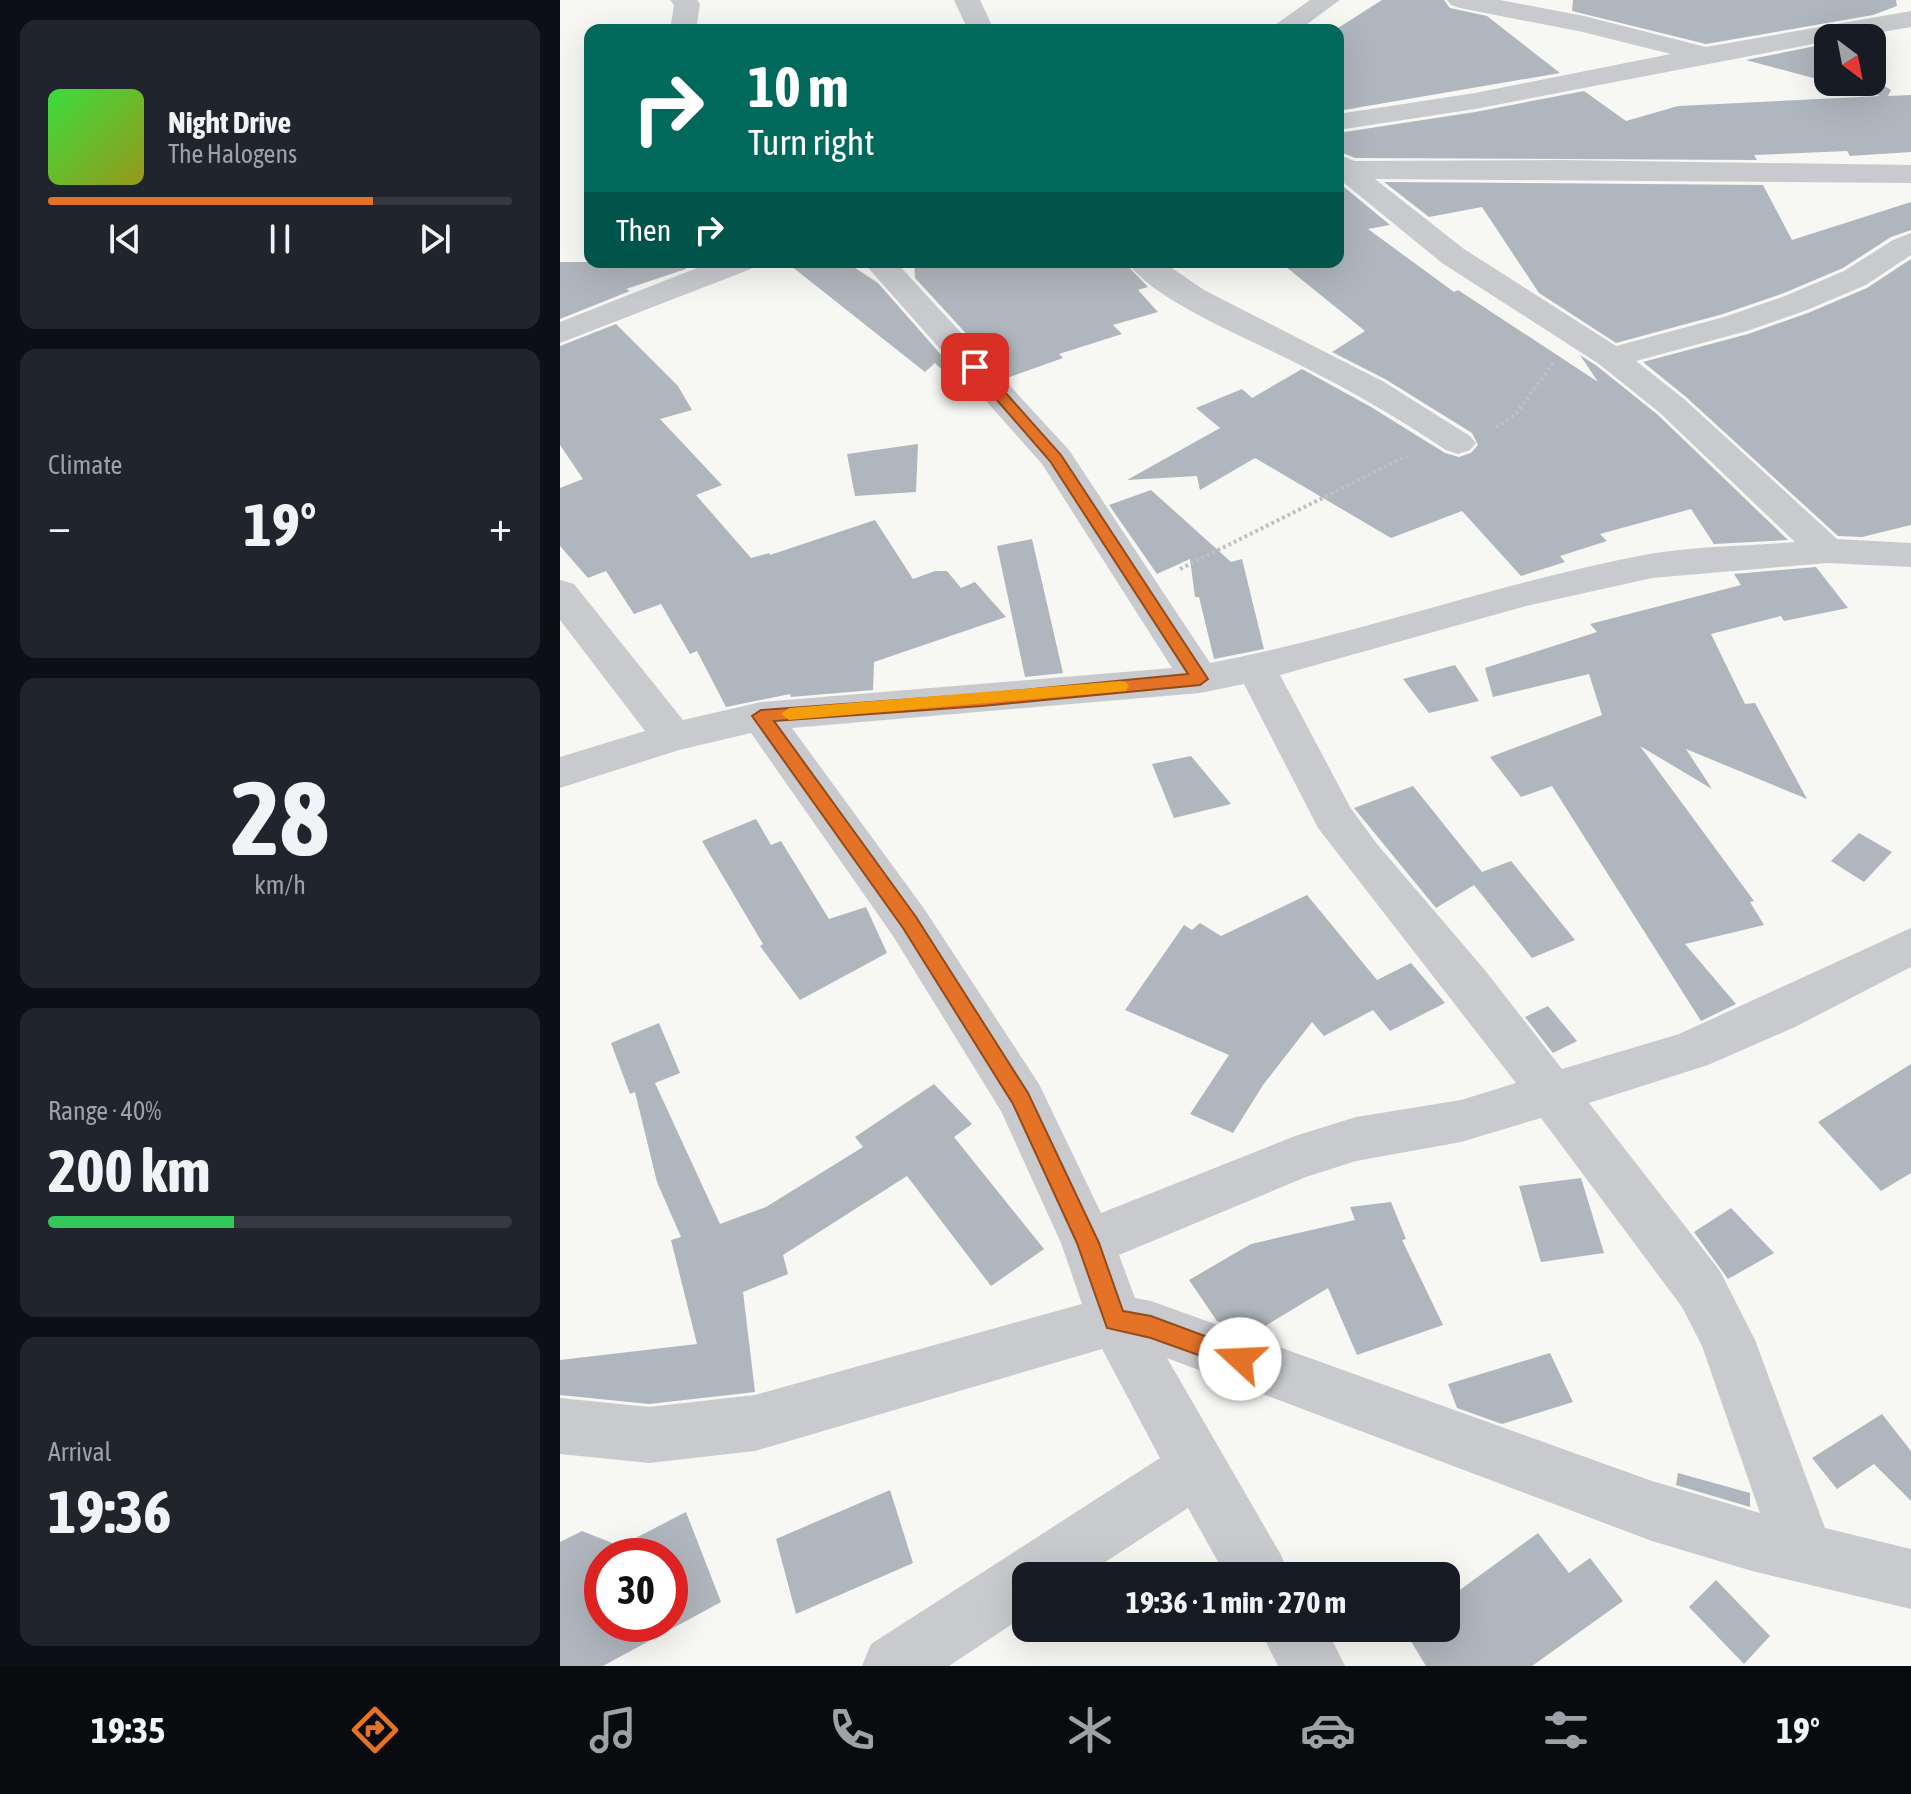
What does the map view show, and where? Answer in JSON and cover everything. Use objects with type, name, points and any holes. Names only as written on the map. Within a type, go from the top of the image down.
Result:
[{"type":"street","points":[[683,0],[687,4],[684,24]]},
{"type":"street","points":[[967,0],[978,24]]},
{"type":"street","points":[[1290,24],[1327,0]]},
{"type":"street","points":[[1460,0],[1584,24],[1705,55]]},
{"type":"street","points":[[1860,0],[1907,20]]},
{"type":"street","points":[[1344,121],[1475,101],[1705,55],[1907,20]]},
{"type":"street","points":[[1344,166],[1911,174]]},
{"type":"street","points":[[1344,168],[1453,256],[1611,357],[1672,406],[1827,551]]},
{"type":"street","points":[[1611,357],[1694,337],[1756,317],[1856,278],[1911,242]]},
{"type":"street","points":[[560,333],[725,268]]},
{"type":"street","points":[[884,268],[1056,458],[1200,679]]},
{"type":"street","points":[[1151,268],[1193,299],[1360,382],[1415,412],[1458,443]]},
{"type":"street","points":[[560,773],[673,737],[761,716],[982,700],[1200,679],[1256,668],[1591,578],[1652,566],[1827,551],[1910,556]]},
{"type":"street","points":[[560,593],[673,737]]},
{"type":"street","points":[[1256,668],[1333,817],[1554,1094],[1701,1289],[1727,1340],[1803,1551]]},
{"type":"street","points":[[761,716],[901,910],[1021,1099],[1088,1243],[1115,1320],[1252,1562]]},
{"type":"street","points":[[1088,1243],[1295,1158],[1356,1139],[1461,1121],[1691,1051],[1778,1013],[1911,946]]},
{"type":"street","points":[[560,1426],[649,1435],[755,1423],[1115,1320],[1151,1327],[1652,1511],[1752,1541],[1911,1579]]},
{"type":"street","points":[[1053,1562],[1197,1468]]},
{"type":"street","points":[[893,1666],[1012,1588]]},
{"type":"street","points":[[1299,1642],[1314,1666]]},
{"type":"path","points":[[1140,590],[1368,472],[1405,456],[1458,443],[1510,422],[1520,413],[1542,373],[1553,362],[1572,354],[1611,357]]},
{"type":"building","points":[[1382,0],[1444,0],[1450,8],[1487,16],[1560,73],[1344,110],[1344,24]]},
{"type":"building","points":[[1573,0],[1896,0],[1897,6],[1873,15],[1706,44],[1572,11]]},
{"type":"building","points":[[1814,46],[1814,78],[1746,60]]},
{"type":"building","points":[[1886,87],[1891,90],[1888,96],[1911,95],[1911,152],[1850,156],[1847,151],[1754,155],[1757,160],[1355,158],[1344,153],[1344,132],[1584,91],[1626,121],[1678,106],[1886,96]]},
{"type":"building","points":[[1384,182],[1763,185],[1792,240],[1911,202],[1911,230],[1891,237],[1843,268],[1784,293],[1723,314],[1616,343],[1539,293],[1482,207],[1429,217]]},
{"type":"building","points":[[1344,187],[1390,225],[1368,229],[1454,292],[1458,290],[1598,382],[1580,355],[1597,366],[1658,415],[1788,540],[1714,544],[1691,509],[1600,534],[1607,541],[1560,556],[1565,562],[1521,576],[1462,511],[1391,538],[1255,458],[1200,490],[1197,476],[1127,480],[1220,428],[1196,408],[1242,389],[1252,398],[1302,369],[1445,453],[1459,457],[1471,453],[1478,445],[1472,433],[1385,379],[1332,352],[1365,331],[1287,268],[1344,268]]},
{"type":"building","points":[[1911,259],[1911,525],[1862,537],[1838,536],[1686,397],[1643,362],[1748,334],[1808,313],[1867,288]]},
{"type":"building","points":[[560,262],[584,262],[584,268],[686,268],[626,289],[630,291],[560,319]]},
{"type":"building","points":[[794,268],[855,268],[878,283],[972,390],[965,392],[935,363],[925,372]]},
{"type":"building","points":[[914,268],[1130,268],[1148,287],[1138,290],[1158,312],[1113,325],[1122,334],[1059,354],[1063,358],[1007,378],[915,278]]},
{"type":"building","points":[[616,324],[678,386],[692,410],[660,419],[722,485],[696,495],[751,558],[770,555],[875,520],[913,579],[935,571],[947,571],[961,588],[975,582],[1006,617],[874,662],[873,690],[791,697],[790,694],[726,707],[697,651],[690,654],[661,604],[634,614],[606,571],[588,578],[560,546],[560,488],[583,479],[560,445],[560,346]]},
{"type":"building","points":[[918,444],[916,492],[855,496],[847,454]]},
{"type":"building","points":[[1151,490],[1231,562],[1242,559],[1264,649],[1214,659],[1199,597],[1195,597],[1190,559],[1157,574],[1109,505]]},
{"type":"building","points":[[1032,539],[1063,673],[1025,677],[997,546]]},
{"type":"building","points":[[1816,567],[1848,608],[1784,621],[1781,616],[1711,634],[1745,704],[1755,703],[1807,799],[1686,749],[1712,789],[1640,746],[1754,901],[1750,902],[1764,925],[1685,944],[1736,1004],[1701,1021],[1552,786],[1521,797],[1490,757],[1602,715],[1589,674],[1493,697],[1485,668],[1597,632],[1590,624],[1741,585],[1734,574]]},
{"type":"building","points":[[1455,665],[1479,701],[1429,713],[1403,679]]},
{"type":"building","points":[[1191,756],[1231,804],[1174,818],[1152,764]]},
{"type":"building","points":[[1413,786],[1482,872],[1511,861],[1575,940],[1532,958],[1474,885],[1436,908],[1354,808]]},
{"type":"building","points":[[756,819],[771,845],[781,841],[829,919],[866,907],[887,953],[800,1000],[760,946],[763,944],[702,841]]},
{"type":"building","points":[[1859,833],[1892,852],[1864,882],[1831,861]]},
{"type":"building","points":[[1307,895],[1377,980],[1411,963],[1445,1003],[1390,1031],[1373,1010],[1324,1036],[1312,1022],[1263,1085],[1233,1133],[1190,1114],[1229,1055],[1125,1010],[1184,925],[1192,930],[1200,923],[1221,936]]},
{"type":"building","points":[[1548,1006],[1577,1041],[1553,1053],[1525,1017]]},
{"type":"building","points":[[659,1023],[680,1073],[655,1083],[720,1224],[766,1207],[863,1147],[855,1137],[934,1084],[972,1124],[954,1137],[1044,1249],[991,1286],[907,1176],[783,1255],[788,1274],[743,1292],[755,1392],[649,1404],[560,1395],[560,1360],[697,1344],[671,1240],[681,1237],[657,1182],[635,1092],[630,1094],[611,1043]]},
{"type":"building","points":[[1911,1064],[1911,1173],[1881,1191],[1818,1122]]},
{"type":"building","points":[[1581,1178],[1604,1253],[1541,1262],[1519,1186]]},
{"type":"building","points":[[1391,1202],[1406,1239],[1402,1240],[1443,1325],[1357,1355],[1328,1288],[1252,1334],[1217,1321],[1189,1280],[1251,1244],[1355,1220],[1350,1207]]},
{"type":"building","points":[[1731,1208],[1774,1253],[1728,1279],[1694,1232]]},
{"type":"building","points":[[1550,1353],[1573,1402],[1502,1424],[1457,1408],[1448,1384]]},
{"type":"building","points":[[1882,1414],[1911,1451],[1911,1501],[1874,1464],[1837,1489],[1812,1458]]},
{"type":"building","points":[[1678,1473],[1750,1493],[1750,1507],[1676,1485]]},
{"type":"building","points":[[890,1490],[913,1563],[796,1614],[776,1539]]},
{"type":"building","points":[[686,1512],[721,1602],[688,1620],[688,1538],[636,1538]]},
{"type":"building","points":[[582,1531],[600,1538],[584,1538],[584,1642],[647,1642],[603,1666],[560,1666],[560,1542]]},
{"type":"building","points":[[1538,1533],[1569,1573],[1590,1558],[1623,1601],[1532,1666],[1426,1666],[1411,1642],[1460,1642],[1460,1590]]},
{"type":"building","points":[[1716,1580],[1770,1636],[1744,1664],[1689,1607]]},
{"type":"slow traffic","points":[[789,714],[1120,686]]},
{"type":"route","points":[[975,367],[1056,458],[1200,679],[982,700],[761,716],[909,923],[1021,1099],[1088,1243],[1115,1320],[1151,1327],[1240,1359]]}]
